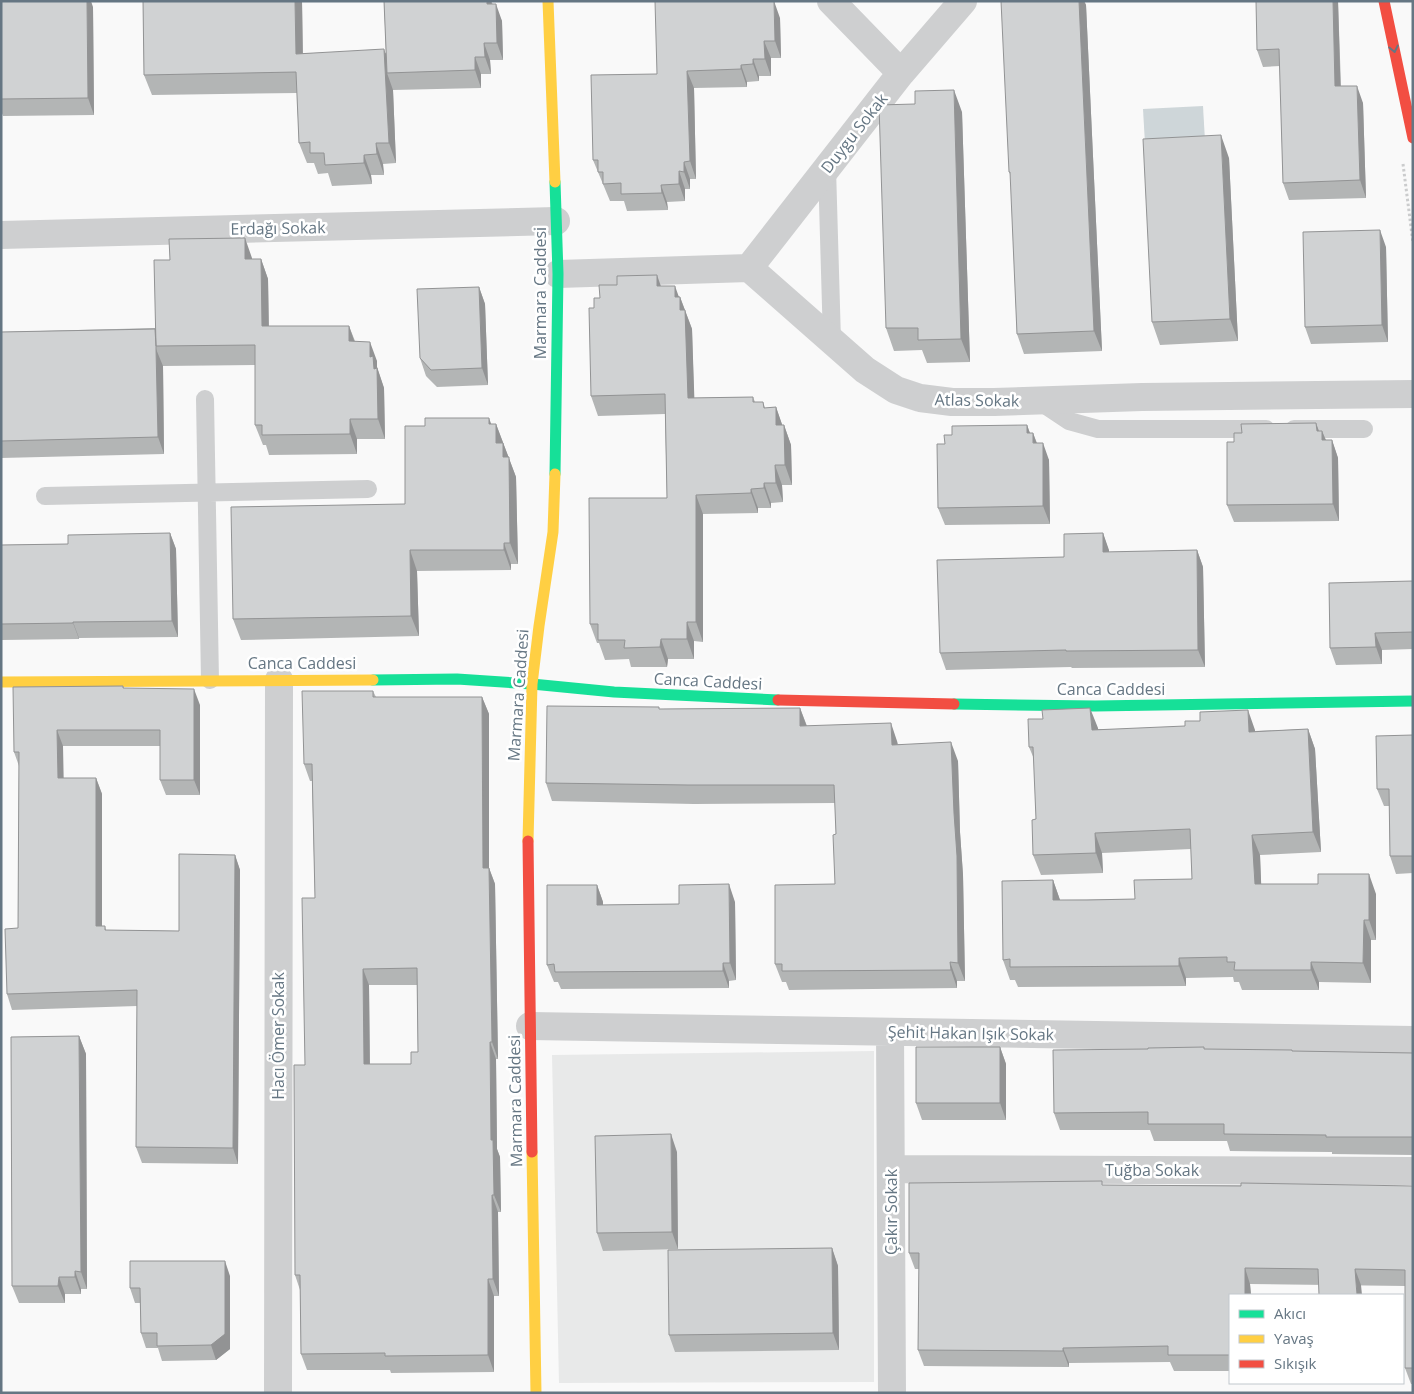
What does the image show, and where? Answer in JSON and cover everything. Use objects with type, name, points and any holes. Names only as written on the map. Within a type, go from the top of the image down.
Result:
[{"type":"street","name":"Marmara Caddesi","points":[[536,1393],[528,814],[532,684],[553,532],[556,451],[558,274],[548,1]]},
{"type":"street","points":[[831,1],[901,73]]},
{"type":"street","name":"Duygu Sokak","points":[[749,268],[901,73],[963,1]]},
{"type":"street","points":[[1384,1],[1413,138]]},
{"type":"street","name":"Erdağı Sokak","points":[[1,235],[556,221]]},
{"type":"street","points":[[558,274],[749,268]]},
{"type":"street","name":"Atlas Sokak","points":[[749,268],[865,370],[896,390],[920,398],[952,402],[1142,397],[1413,394]]},
{"type":"street","name":"Canca Caddesi","points":[[1,682],[457,679],[614,692],[793,702],[1094,706],[1413,701]]},
{"type":"street","name":"Hacı Ömer Sokak","points":[[278,1393],[279,680]]},
{"type":"street","name":"Şehit Hakan Işık Sokak","points":[[530,1026],[1413,1040]]},
{"type":"street","name":"Çakır Sokak","points":[[890,1032],[892,1393]]},
{"type":"street","name":"Tuğba Sokak","points":[[891,1169],[1413,1171]]},
{"type":"lane","points":[[827,168],[832,341]]},
{"type":"lane","points":[[205,399],[210,680]]},
{"type":"lane","points":[[1040,401],[1069,421],[1098,429],[1364,429]]},
{"type":"lane","points":[[45,496],[368,489]]},
{"type":"shaded area","points":[[1203,106],[1205,141],[1145,144],[1143,109]]},
{"type":"shaded area","points":[[874,1051],[874,1382],[559,1383],[552,1055]]},
{"type":"building","points":[[1,1],[87,1],[88,98],[1,99]]},
{"type":"building","points":[[143,1],[295,1],[296,54],[384,49],[389,143],[376,143],[377,154],[364,155],[364,163],[325,165],[324,153],[310,153],[310,142],[299,143],[296,72],[144,75]]},
{"type":"building","points":[[384,1],[487,1],[487,4],[496,4],[497,43],[484,43],[485,57],[475,57],[475,70],[387,73]]},
{"type":"building","points":[[655,1],[774,1],[775,41],[764,41],[765,59],[753,59],[753,64],[741,65],[741,69],[687,71],[690,161],[684,162],[684,172],[679,171],[679,184],[661,185],[662,193],[621,194],[621,183],[603,184],[603,172],[598,172],[598,160],[593,160],[591,75],[657,74]]},
{"type":"building","points":[[1001,1],[1079,1],[1094,331],[1017,334]]},
{"type":"building","points":[[1256,1],[1333,1],[1335,86],[1357,86],[1360,180],[1283,183],[1279,49],[1257,50]]},
{"type":"building","points":[[954,90],[961,339],[918,340],[918,328],[886,328],[879,105],[915,104],[915,91]]},
{"type":"building","points":[[1221,135],[1230,319],[1152,322],[1143,139]]},
{"type":"building","points":[[1380,230],[1382,325],[1305,327],[1303,232]]},
{"type":"building","points":[[245,238],[245,259],[261,259],[262,326],[349,326],[349,341],[370,342],[370,357],[373,356],[374,369],[377,368],[378,419],[350,419],[350,434],[262,435],[262,425],[255,425],[255,345],[156,346],[154,260],[170,260],[169,239]]},
{"type":"building","points":[[657,275],[657,286],[675,286],[675,297],[680,297],[680,310],[685,310],[688,398],[753,397],[753,402],[763,402],[764,408],[776,407],[776,425],[784,425],[785,465],[775,465],[776,483],[764,483],[764,488],[751,489],[751,493],[696,495],[696,622],[687,622],[687,639],[661,639],[660,647],[624,648],[625,640],[598,640],[598,624],[590,624],[589,498],[667,498],[665,394],[591,396],[589,308],[594,308],[594,298],[600,298],[599,285],[617,285],[617,276]]},
{"type":"building","points":[[479,287],[482,368],[431,370],[420,358],[417,289]]},
{"type":"building","points":[[155,329],[158,437],[1,441],[1,332]]},
{"type":"building","points":[[425,418],[489,418],[489,424],[496,424],[496,443],[503,443],[503,457],[509,457],[510,543],[504,543],[504,550],[410,550],[411,616],[233,619],[231,507],[405,504],[405,426],[425,426]]},
{"type":"building","points":[[1316,423],[1317,431],[1322,431],[1322,440],[1332,440],[1333,504],[1227,505],[1227,442],[1234,442],[1234,433],[1242,433],[1241,424]]},
{"type":"building","points":[[1027,425],[1027,433],[1033,433],[1033,443],[1043,443],[1043,506],[938,508],[937,444],[945,444],[944,435],[952,435],[952,426]]},
{"type":"building","points":[[170,533],[172,621],[1,624],[1,545],[68,544],[68,535]]},
{"type":"building","points":[[1103,533],[1103,552],[1197,550],[1198,650],[1066,650],[940,653],[937,560],[1064,557],[1064,534]]},
{"type":"building","points":[[1413,581],[1413,632],[1375,633],[1376,647],[1330,648],[1329,583]]},
{"type":"building","points":[[123,686],[123,688],[194,689],[194,780],[160,780],[160,730],[57,730],[58,778],[96,778],[96,926],[105,926],[105,930],[179,931],[179,854],[235,855],[233,1148],[136,1147],[137,990],[7,994],[5,929],[18,928],[19,752],[14,752],[13,687]]},
{"type":"building","points":[[302,691],[373,691],[373,697],[482,697],[483,868],[489,868],[492,1042],[490,1042],[491,1140],[493,1140],[494,1195],[492,1195],[493,1279],[488,1279],[488,1355],[385,1356],[385,1353],[301,1354],[300,1275],[295,1275],[294,1065],[305,1065],[302,898],[315,898],[312,764],[304,764]],"holes":[[[417,968],[418,1052],[411,1052],[411,1064],[364,1064],[363,969]]]},
{"type":"building","points":[[547,706],[659,707],[659,709],[800,708],[800,726],[891,723],[892,745],[951,742],[957,856],[958,963],[950,962],[951,970],[782,971],[782,964],[775,964],[775,885],[835,884],[833,835],[836,834],[834,785],[546,783]]},
{"type":"building","points":[[1090,708],[1092,730],[1185,726],[1185,721],[1200,721],[1200,712],[1248,710],[1249,732],[1308,729],[1313,832],[1252,835],[1255,884],[1318,884],[1318,874],[1369,874],[1369,920],[1364,920],[1363,963],[1311,962],[1311,970],[1234,970],[1235,962],[1227,962],[1227,957],[1179,958],[1179,966],[1010,967],[1010,959],[1003,960],[1002,881],[1053,880],[1053,900],[1087,900],[1135,899],[1134,880],[1192,879],[1190,829],[1095,833],[1096,853],[1033,855],[1032,820],[1036,819],[1033,747],[1029,747],[1028,719],[1043,719],[1042,710]]},
{"type":"building","points":[[1413,735],[1413,856],[1390,856],[1389,789],[1377,789],[1376,736]]},
{"type":"building","points":[[729,884],[730,963],[723,963],[723,971],[555,972],[554,964],[547,965],[547,885],[597,885],[597,905],[679,904],[679,885]]},
{"type":"building","points":[[79,1036],[81,1272],[75,1271],[75,1277],[59,1277],[58,1286],[12,1286],[11,1037]]},
{"type":"building","points":[[916,1047],[1000,1047],[1000,1103],[916,1103]]},
{"type":"building","points":[[1204,1047],[1204,1049],[1413,1053],[1413,1137],[1224,1134],[1224,1124],[1148,1124],[1148,1112],[1054,1113],[1053,1050]]},
{"type":"building","points":[[671,1134],[672,1232],[597,1233],[595,1136]]},
{"type":"building","points":[[1102,1181],[1102,1185],[1241,1186],[1241,1183],[1413,1186],[1413,1368],[1405,1368],[1405,1270],[1355,1269],[1357,1294],[1319,1294],[1318,1269],[1245,1268],[1245,1294],[1229,1294],[1229,1355],[1168,1355],[1168,1346],[1063,1348],[1063,1351],[918,1350],[919,1253],[909,1253],[909,1183]]},
{"type":"building","points":[[832,1248],[833,1333],[669,1335],[668,1250]]},
{"type":"building","points":[[130,1261],[225,1261],[225,1334],[211,1345],[157,1346],[157,1333],[141,1333],[140,1288],[130,1288]]},
{"type":"traffic: fast","points":[[555,182],[558,274],[555,474]]},
{"type":"traffic: fast","points":[[373,680],[457,679],[614,692],[778,700]]},
{"type":"traffic: fast","points":[[954,704],[1095,706],[1413,701]]},
{"type":"traffic: slow","points":[[548,1],[555,182]]},
{"type":"traffic: slow","points":[[528,841],[532,684],[553,532],[555,474]]},
{"type":"traffic: slow","points":[[1,682],[373,680]]},
{"type":"traffic: slow","points":[[532,1152],[536,1393]]},
{"type":"traffic: jam","points":[[1384,1],[1413,138]]},
{"type":"traffic: jam","points":[[778,700],[954,704]]},
{"type":"traffic: jam","points":[[528,841],[532,1152]]}]
